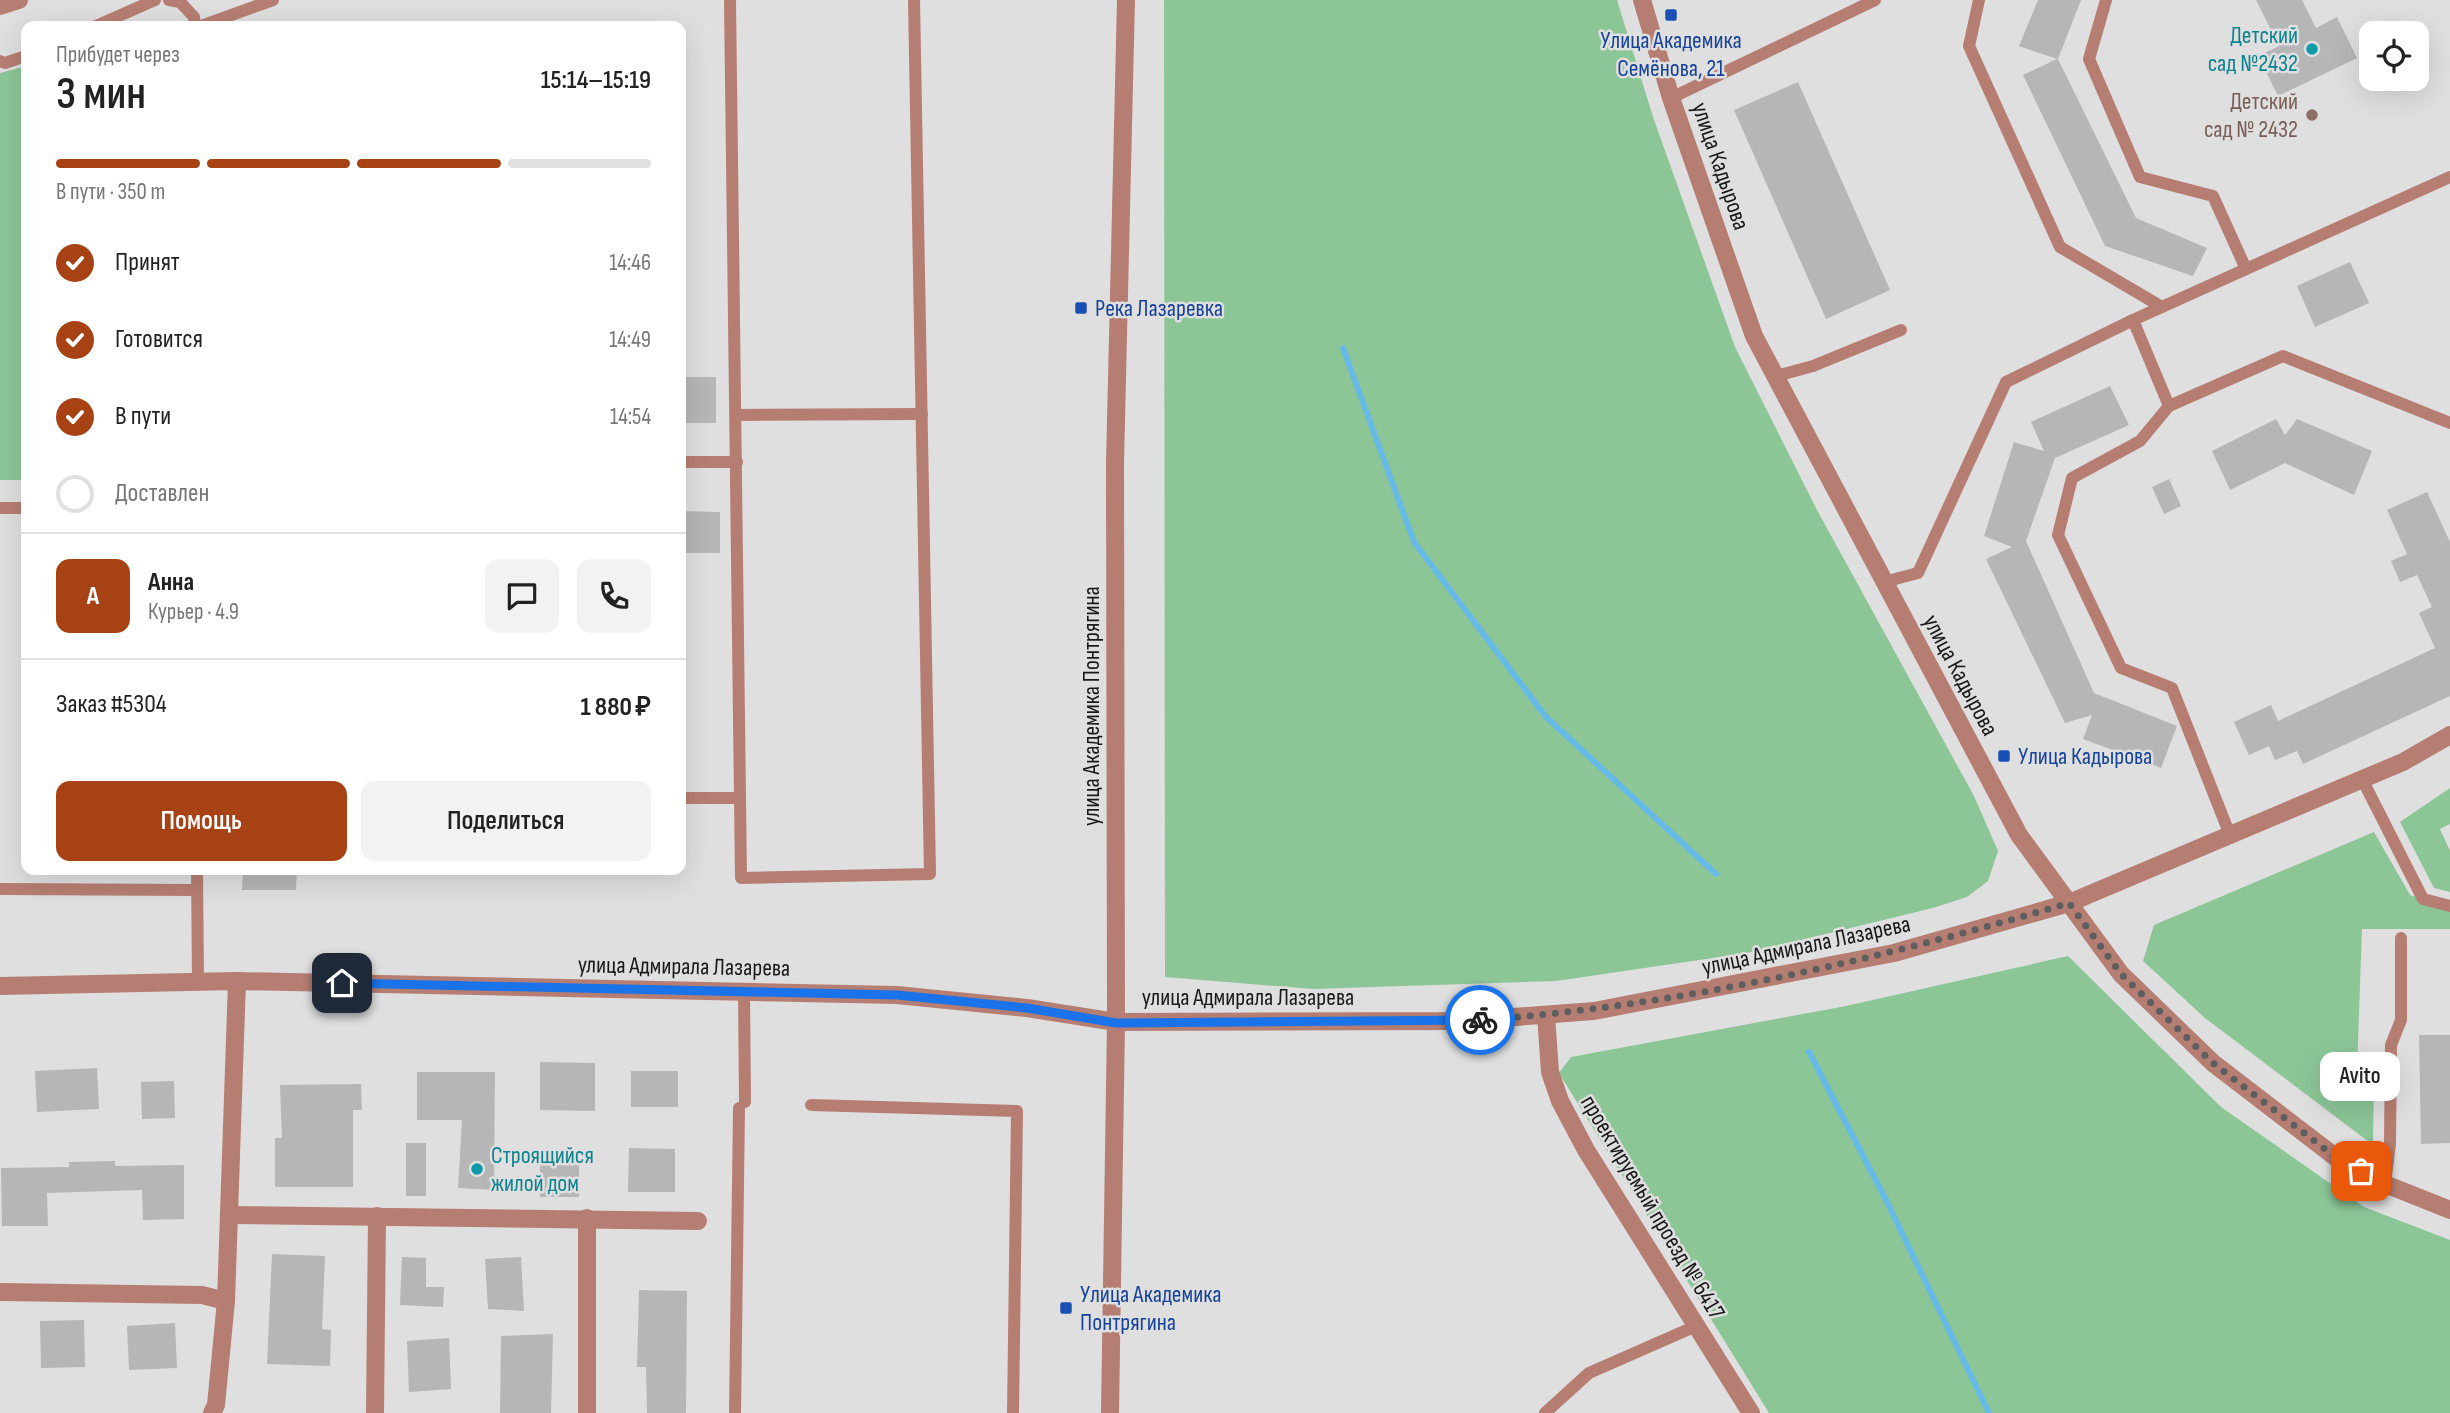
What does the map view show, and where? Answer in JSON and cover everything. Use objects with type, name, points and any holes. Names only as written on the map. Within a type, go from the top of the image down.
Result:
[{"type":"street","points":[[0,6],[19,0]]},
{"type":"street","name":"улица Академика Понтрягина","points":[[1110,1413],[1116,1023],[1115,463],[1126,0]]},
{"type":"street","name":"улица Кадырова","points":[[1642,0],[1671,98],[1754,336],[2019,835],[2121,974],[2213,1063],[2338,1159],[2385,1184],[2450,1210]]},
{"type":"street","name":"улица Адмирала Лазарева","points":[[0,986],[237,981],[897,995],[1027,1008],[1116,1023],[1461,1021],[1594,1011],[1684,996],[1894,953],[2069,903],[2403,762],[2450,736]]},
{"type":"street","points":[[212,1413],[216,1405],[226,1301],[237,981]]},
{"type":"street","name":"проектируемый проезд № 6417","points":[[1546,1015],[1550,1072],[1560,1101],[1586,1150],[1751,1413]]},
{"type":"street","points":[[229,1215],[587,1217],[698,1221]]},
{"type":"street","points":[[375,1413],[377,1216]]},
{"type":"street","points":[[587,1217],[587,1413]]},
{"type":"street","points":[[0,1292],[202,1296],[226,1301]]},
{"type":"lane","points":[[107,21],[155,0]]},
{"type":"lane","points":[[169,0],[180,2],[194,21]]},
{"type":"lane","points":[[215,21],[273,0]]},
{"type":"lane","points":[[730,0],[741,878],[930,874],[914,0]]},
{"type":"lane","points":[[1671,98],[1875,0]]},
{"type":"lane","points":[[1979,0],[1969,46],[2060,247],[2162,307]]},
{"type":"lane","points":[[2106,0],[2089,59],[2140,177],[2213,196],[2246,269]]},
{"type":"lane","points":[[0,61],[5,63],[21,58]]},
{"type":"lane","points":[[1884,582],[1918,573],[2006,382],[2133,320],[2450,177]]},
{"type":"lane","points":[[2133,320],[2169,406]]},
{"type":"lane","points":[[1776,376],[1813,366],[1901,330]]},
{"type":"lane","points":[[2230,835],[2172,688],[2121,668],[2058,535],[2073,478],[2140,441],[2169,406],[2283,356],[2450,424]]},
{"type":"lane","points":[[736,415],[922,414]]},
{"type":"lane","points":[[686,462],[737,462]]},
{"type":"lane","points":[[0,508],[21,508]]},
{"type":"lane","points":[[2362,779],[2423,900],[2450,906]]},
{"type":"lane","points":[[686,798],[740,798]]},
{"type":"lane","points":[[197,875],[198,982]]},
{"type":"lane","points":[[0,889],[197,890]]},
{"type":"lane","points":[[2385,1184],[2390,1144],[2391,1045],[2401,1020],[2401,938]]},
{"type":"lane","points":[[735,1413],[744,992]]},
{"type":"lane","points":[[811,1105],[1017,1111],[1013,1413]]},
{"type":"lane","points":[[1545,1413],[1589,1373],[1696,1326]]},
{"type":"green space","points":[[1164,0],[1617,0],[1653,117],[1735,347],[1817,510],[1974,796],[1998,851],[1988,881],[1967,897],[1933,908],[1747,953],[1556,981],[1313,989],[1165,977]]},
{"type":"green space","points":[[21,67],[21,480],[0,480],[0,73]]},
{"type":"green space","points":[[2450,788],[2450,824],[2440,829],[2450,851],[2450,892],[2434,888],[2400,822]]},
{"type":"green space","points":[[2374,832],[2410,895],[2450,907],[2450,929],[2362,929],[2357,1069],[2374,1071],[2373,1145],[2205,1018],[2143,961],[2154,925]]},
{"type":"green space","points":[[2068,956],[2221,1107],[2364,1207],[2450,1240],[2450,1413],[1769,1413],[1559,1073],[1571,1057],[1846,1006]]},
{"type":"building","points":[[2038,0],[2081,0],[2058,59],[2136,218],[2207,248],[2193,276],[2105,246],[2023,75],[2057,59],[2019,46]]},
{"type":"building","name":"Детский сад №2432","points":[[2256,0],[2302,0],[2316,28],[2337,17],[2357,58],[2278,96],[2258,56],[2279,46]]},
{"type":"building","points":[[1798,82],[1890,290],[1826,319],[1734,110]]},
{"type":"building","points":[[2350,262],[2369,303],[2315,327],[2297,286]]},
{"type":"building","points":[[686,377],[716,377],[716,423],[686,423]]},
{"type":"building","points":[[2110,386],[2129,425],[2055,458],[2026,541],[2094,693],[2177,726],[2161,768],[2083,739],[2092,715],[2065,723],[1986,559],[2012,547],[1984,536],[2014,442],[2044,451],[2031,422]]},
{"type":"building","points":[[2276,419],[2285,435],[2297,419],[2372,451],[2354,495],[2285,463],[2230,490],[2212,451]]},
{"type":"building","points":[[2169,479],[2181,506],[2164,514],[2152,487]]},
{"type":"building","points":[[2427,492],[2450,542],[2450,696],[2303,764],[2297,751],[2275,760],[2269,746],[2249,755],[2234,722],[2271,705],[2278,721],[2435,648],[2419,613],[2432,607],[2417,575],[2400,582],[2391,561],[2407,554],[2387,510]]},
{"type":"building","points":[[686,511],[720,512],[720,553],[686,553]]},
{"type":"building","points":[[243,875],[297,875],[296,890],[242,890]]},
{"type":"building","points":[[2419,1035],[2450,1035],[2450,1143],[2421,1144]]},
{"type":"building","points":[[540,1062],[595,1063],[595,1111],[540,1110]]},
{"type":"building","points":[[97,1068],[99,1109],[37,1112],[35,1071]]},
{"type":"building","points":[[631,1071],[678,1071],[678,1107],[631,1107]]},
{"type":"building","points":[[417,1072],[495,1072],[494,1190],[458,1188],[462,1120],[417,1120]]},
{"type":"building","points":[[174,1081],[175,1118],[142,1119],[141,1082]]},
{"type":"building","points":[[361,1084],[362,1110],[353,1110],[353,1187],[275,1187],[275,1138],[282,1138],[280,1085]]},
{"type":"building","points":[[406,1143],[426,1143],[426,1196],[406,1196]]},
{"type":"building","points":[[629,1148],[675,1149],[675,1192],[628,1192]]},
{"type":"building","points":[[540,1152],[579,1152],[579,1197],[540,1197]]},
{"type":"building","points":[[115,1161],[115,1166],[184,1165],[184,1219],[143,1220],[142,1190],[47,1193],[48,1226],[2,1226],[1,1168],[69,1167],[69,1162]]},
{"type":"building","points":[[272,1254],[325,1256],[322,1329],[331,1330],[330,1366],[267,1364]]},
{"type":"building","points":[[402,1257],[426,1258],[426,1287],[444,1287],[443,1307],[400,1305]]},
{"type":"building","points":[[521,1257],[524,1311],[488,1309],[485,1259]]},
{"type":"building","points":[[639,1290],[687,1291],[686,1413],[647,1413],[646,1367],[637,1367]]},
{"type":"building","points":[[84,1320],[85,1367],[41,1368],[40,1321]]},
{"type":"building","points":[[175,1323],[177,1368],[129,1370],[127,1326]]},
{"type":"building","points":[[553,1334],[551,1413],[500,1413],[501,1336]]},
{"type":"building","points":[[449,1338],[451,1389],[409,1392],[407,1341]]},
{"type":"waterway","points":[[1343,348],[1414,542],[1546,717],[1716,874]]},
{"type":"waterway","points":[[1809,1052],[1886,1200],[1989,1413]]},
{"type":"way so far","points":[[1480,1020],[1594,1011],[1684,996],[1894,953],[2069,903],[2121,974],[2213,1063],[2338,1159],[2361,1171]]},
{"type":"place","name":"Улица Академика Семёнова, 21","points":[[1671,15]]},
{"type":"place","name":"Детский сад №2432","points":[[2312,49]]},
{"type":"place","name":"Детский сад № 2432","points":[[2312,115]]},
{"type":"place","name":"Река Лазаревка","points":[[1081,308]]},
{"type":"place","name":"Улица Кадырова","points":[[2004,756]]},
{"type":"place","name":"Строящийся жилой дом","points":[[477,1169]]},
{"type":"place","name":"Avito","points":[[2361,1171]]},
{"type":"place","name":"Улица Академика Понтрягина","points":[[1066,1308]]},
{"type":"route","points":[[342,983],[897,995],[1027,1008],[1116,1023],[1480,1020]]}]
